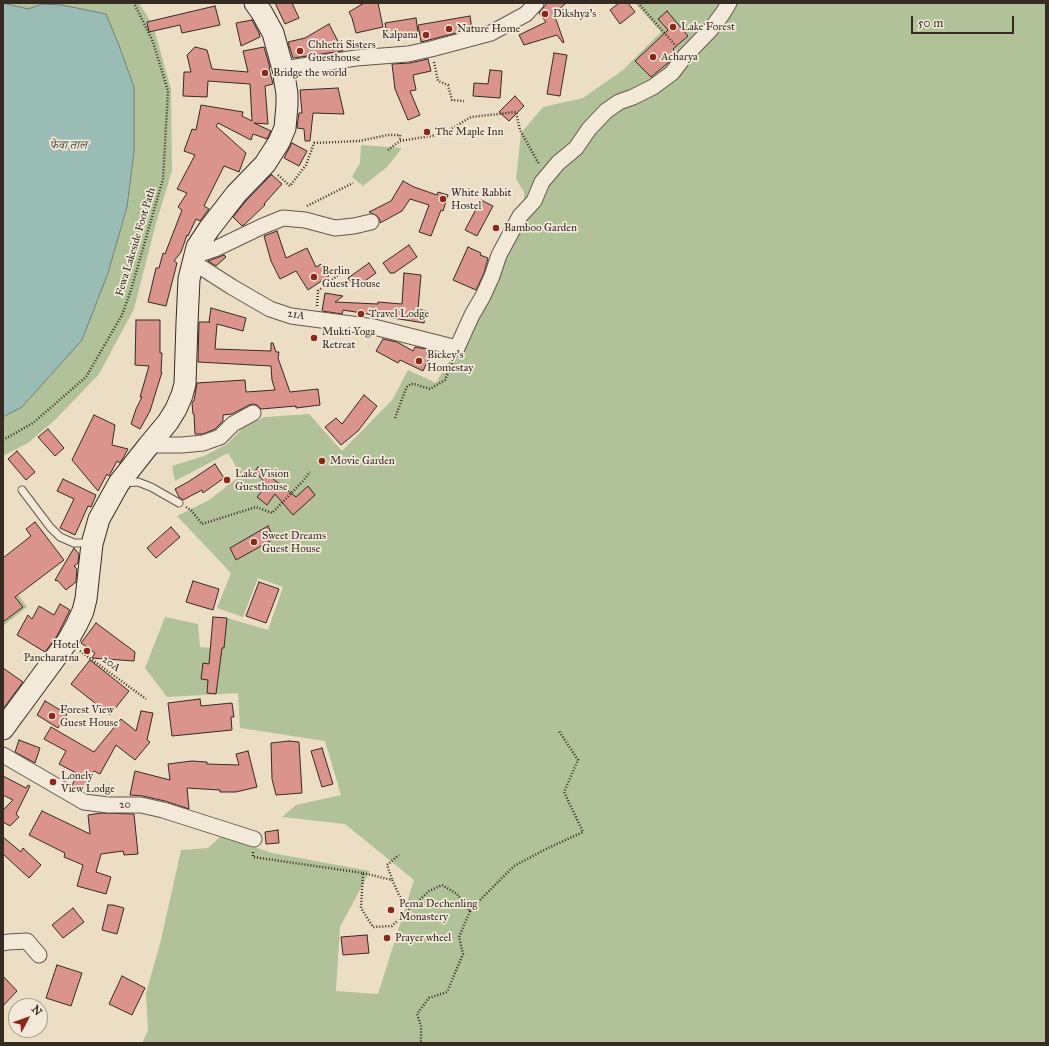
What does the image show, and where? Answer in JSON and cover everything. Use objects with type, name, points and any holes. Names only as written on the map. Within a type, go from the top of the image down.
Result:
[{"type":"main road","points":[[3,729],[67,642],[83,611],[86,599],[92,544],[99,519],[119,483],[168,422],[176,409],[185,384],[189,286],[197,247],[236,194],[265,164],[279,142],[285,128],[287,94],[283,69],[273,33],[255,3]]},
{"type":"street","points":[[283,69],[356,58],[408,54],[432,49],[491,33],[526,14],[536,3]]},
{"type":"street","points":[[457,348],[472,315],[483,296],[499,255],[520,216],[534,201],[542,182],[558,163],[576,148],[589,129],[606,111],[618,102],[633,97],[653,87],[672,73],[685,56],[711,29],[729,3]]},
{"type":"street","points":[[194,259],[283,218],[304,220],[336,228],[371,222]]},
{"type":"street","name":"21A","points":[[194,259],[232,287],[270,309],[291,316],[374,326],[457,348]]},
{"type":"street","points":[[149,445],[182,445],[203,442],[220,437],[233,424],[253,413]]},
{"type":"street","name":"20","points":[[3,755],[84,802],[108,805],[141,805],[163,810],[254,840]]},
{"type":"street","points":[[3,944],[8,942],[27,941],[39,955]]},
{"type":"lane","points":[[119,483],[138,482],[151,487],[179,503]]},
{"type":"lane","points":[[22,490],[50,527],[60,537],[74,543],[92,544]]},
{"type":"path","name":"Fewa Lakeside Foot Path","points":[[3,440],[33,423],[86,377],[122,315],[131,290],[164,179],[168,91],[153,42],[134,3]]},
{"type":"path","points":[[638,3],[685,56]]},
{"type":"path","points":[[432,49],[438,81],[448,85],[452,100],[464,101]]},
{"type":"path","points":[[388,150],[400,141],[442,134],[471,117],[516,112],[520,130],[546,177]]},
{"type":"path","points":[[265,164],[290,186],[306,166],[314,143],[359,141],[388,135],[400,135],[400,141]]},
{"type":"path","points":[[283,218],[353,183]]},
{"type":"path","points":[[316,319],[318,291],[338,275]]},
{"type":"path","points":[[394,418],[404,391],[407,387],[414,384],[430,389],[444,380],[457,348]]},
{"type":"path","points":[[179,503],[191,510],[202,524],[256,507],[272,513],[310,472]]},
{"type":"path","name":"20A","points":[[67,642],[146,699]]},
{"type":"path","points":[[421,1043],[421,1026],[417,1014],[429,998],[447,992],[462,954],[459,937],[470,910],[514,866],[583,832],[564,792],[578,760],[559,731]]},
{"type":"path","points":[[254,840],[253,857],[363,873],[392,880]]},
{"type":"path","points":[[399,855],[387,865],[402,901],[410,910]]},
{"type":"path","points":[[363,873],[361,908],[373,927],[392,926],[429,891],[442,885],[457,894],[470,910]]},
{"type":"green space","points":[[4,3],[139,3],[153,25],[171,89],[172,171],[156,223],[134,309],[99,374],[56,419],[28,443],[3,456],[3,417],[22,407],[108,273],[127,207],[134,152],[134,87],[106,14],[42,4],[28,9]]},
{"type":"green space","points":[[635,3],[1046,3],[1046,1043],[142,1043],[148,1031],[146,993],[161,940],[181,850],[208,848],[221,836],[272,853],[370,871],[340,927],[336,991],[378,994],[414,880],[345,824],[282,817],[296,805],[341,795],[325,741],[240,728],[238,693],[167,697],[145,668],[165,617],[198,624],[200,647],[224,649],[227,618],[268,630],[283,587],[258,578],[243,617],[217,608],[231,573],[177,516],[209,500],[241,475],[228,453],[175,481],[172,466],[204,456],[227,444],[242,429],[264,417],[309,414],[342,451],[393,399],[408,370],[436,383],[489,294],[524,219],[524,192],[516,179],[521,133],[543,107],[583,98],[623,70],[661,32]]},
{"type":"green space","points":[[361,145],[402,148],[387,167],[363,186],[352,177],[360,163]]},
{"type":"green space","points":[[3,574],[27,607],[3,626]]},
{"type":"water","name":"फेवा ताल","points":[[3,3],[28,9],[42,4],[62,5],[106,14],[134,87],[134,152],[127,207],[108,273],[82,340],[22,407],[3,417]]},
{"type":"building","points":[[275,3],[292,3],[299,18],[285,24]]},
{"type":"building","points":[[364,3],[378,3],[383,27],[356,33],[349,12]]},
{"type":"building","points":[[547,3],[566,3],[554,14],[564,42],[563,43],[557,35],[524,45],[519,35],[546,22],[539,13]]},
{"type":"building","points":[[619,3],[628,3],[635,12],[620,24],[610,10]]},
{"type":"building","points":[[215,6],[220,25],[182,33],[180,25],[149,32],[147,22]]},
{"type":"building","points":[[667,11],[688,36],[673,49],[676,53],[669,62],[651,77],[635,61],[668,30],[658,19]]},
{"type":"building","points":[[470,16],[472,29],[421,42],[418,25]]},
{"type":"building","points":[[416,18],[418,33],[387,37],[385,23]]},
{"type":"building","points":[[252,20],[260,37],[241,46],[236,23]]},
{"type":"building","points":[[329,24],[343,51],[293,58],[288,42],[305,38]]},
{"type":"building","points":[[195,47],[207,50],[212,69],[248,72],[243,51],[264,47],[273,84],[265,86],[268,124],[254,123],[271,131],[267,139],[253,134],[251,140],[218,123],[216,126],[246,153],[239,172],[224,166],[204,206],[209,209],[200,221],[196,219],[188,236],[187,235],[181,252],[174,261],[177,263],[166,306],[148,302],[156,268],[159,268],[163,253],[165,254],[182,210],[178,207],[187,193],[177,189],[195,155],[184,151],[192,129],[196,130],[201,105],[243,112],[242,116],[252,121],[250,84],[208,81],[207,97],[183,96],[184,72],[191,72],[187,55]]},
{"type":"building","points":[[554,53],[567,55],[560,96],[547,94]]},
{"type":"building","points":[[428,59],[431,71],[413,75],[416,90],[410,91],[420,115],[408,120],[395,89],[392,64],[410,63]]},
{"type":"building","points":[[490,70],[502,71],[500,98],[473,96],[474,83],[488,84]]},
{"type":"building","points":[[338,88],[344,114],[313,113],[310,141],[305,141],[304,129],[297,128],[299,113],[302,113],[300,90]]},
{"type":"building","points":[[515,96],[524,106],[509,121],[499,112]]},
{"type":"building","points":[[292,143],[307,151],[299,166],[284,158]]},
{"type":"building","points":[[271,175],[282,184],[264,204],[265,205],[242,226],[233,217]]},
{"type":"building","points":[[403,181],[414,187],[437,195],[438,192],[448,195],[443,211],[441,210],[431,236],[419,232],[429,205],[410,199],[402,211],[380,223],[377,216],[369,212],[391,201]]},
{"type":"building","points":[[481,200],[493,206],[477,236],[465,230]]},
{"type":"building","points":[[277,231],[286,258],[307,248],[316,267],[321,264],[329,276],[308,290],[296,271],[280,279],[271,261],[264,236]]},
{"type":"building","points":[[409,245],[417,257],[394,273],[390,273],[383,263]]},
{"type":"building","points":[[468,247],[481,253],[480,255],[488,258],[484,273],[476,290],[453,280]]},
{"type":"building","points":[[224,255],[226,257],[216,266],[208,261]]},
{"type":"building","points":[[369,263],[376,273],[355,288],[348,278]]},
{"type":"building","points":[[404,273],[421,275],[418,309],[426,311],[424,323],[343,310],[342,314],[322,311],[325,293],[343,296],[335,302],[378,304],[378,302],[402,304]]},
{"type":"building","points":[[211,308],[246,318],[243,331],[217,324],[215,349],[271,351],[271,343],[273,343],[276,352],[279,352],[278,358],[290,392],[318,389],[320,405],[296,408],[296,406],[261,409],[257,405],[253,404],[232,414],[223,415],[223,421],[215,429],[203,434],[195,434],[192,403],[194,401],[197,383],[245,380],[246,392],[275,390],[272,380],[271,366],[198,362],[199,322],[209,322]]},
{"type":"building","points":[[136,320],[160,320],[160,353],[162,353],[162,372],[150,411],[140,429],[131,424],[142,397],[140,397],[149,366],[135,365]]},
{"type":"building","points":[[383,339],[397,342],[413,351],[415,347],[432,352],[423,371],[400,360],[398,363],[376,351]]},
{"type":"building","points":[[364,395],[377,406],[358,431],[341,445],[325,427],[336,418],[342,424]]},
{"type":"building","points":[[94,415],[115,425],[112,445],[128,449],[120,463],[117,461],[109,476],[107,474],[98,491],[72,460]]},
{"type":"building","points":[[48,429],[64,448],[55,456],[38,437]]},
{"type":"building","points":[[17,451],[35,472],[26,480],[8,459]]},
{"type":"building","points":[[215,464],[224,478],[203,493],[202,490],[183,500],[179,497],[175,489]]},
{"type":"building","points":[[258,467],[296,497],[308,486],[315,495],[293,515],[275,494],[267,505],[257,497],[267,485],[255,471]]},
{"type":"building","points":[[63,479],[96,495],[91,507],[88,506],[75,535],[60,528],[74,499],[57,491]]},
{"type":"building","points":[[35,522],[64,560],[15,597],[23,607],[3,622],[3,558],[31,536],[26,529]]},
{"type":"building","points":[[268,526],[274,539],[236,560],[230,548]]},
{"type":"building","points":[[171,527],[180,537],[156,558],[147,548]]},
{"type":"building","points":[[74,548],[79,554],[78,563],[74,566],[77,569],[76,582],[66,590],[57,580],[55,580]]},
{"type":"building","points":[[193,581],[219,589],[213,610],[186,602]]},
{"type":"building","points":[[259,582],[279,589],[266,623],[246,616]]},
{"type":"building","points":[[60,604],[70,610],[57,636],[45,652],[17,635],[28,615],[32,619],[39,606],[54,615]]},
{"type":"building","points":[[213,617],[227,618],[224,648],[222,648],[216,694],[207,693],[208,680],[201,679],[203,663],[209,664]]},
{"type":"building","points":[[96,623],[135,652],[134,661],[92,658],[95,653],[81,643]]},
{"type":"building","points":[[90,660],[129,691],[110,715],[71,684]]},
{"type":"building","points":[[3,668],[23,682],[3,709]]},
{"type":"building","points":[[200,699],[201,706],[232,703],[234,717],[231,717],[232,730],[172,736],[168,703]]},
{"type":"building","points":[[45,701],[67,714],[58,728],[37,715]]},
{"type":"building","points":[[141,711],[153,713],[147,740],[150,742],[135,760],[116,745],[100,774],[94,771],[82,791],[72,785],[78,774],[59,764],[66,751],[44,739],[51,727],[94,752],[121,719],[136,731]]},
{"type":"building","points":[[19,740],[40,748],[35,763],[15,752]]},
{"type":"building","points":[[289,741],[299,742],[302,793],[276,795],[272,779],[271,743]]},
{"type":"building","points":[[322,748],[333,784],[322,787],[311,751]]},
{"type":"building","points":[[248,751],[257,787],[236,792],[220,792],[220,790],[187,788],[189,809],[165,801],[143,796],[130,795],[135,771],[170,780],[168,764],[192,761],[207,762],[207,764],[239,765],[236,754]]},
{"type":"building","points":[[3,776],[26,788],[28,785],[30,786],[16,814],[19,817],[10,826],[3,822],[3,810],[13,800],[3,795]]},
{"type":"building","points":[[42,811],[90,834],[88,815],[101,813],[134,814],[138,854],[124,855],[123,851],[101,854],[96,872],[111,877],[106,894],[77,886],[83,865],[64,857],[65,853],[29,835]]},
{"type":"building","points":[[278,830],[279,843],[266,844],[265,832]]},
{"type":"building","points":[[3,837],[21,852],[23,848],[41,865],[29,878],[3,854]]},
{"type":"building","points":[[108,905],[124,908],[117,934],[102,930]]},
{"type":"building","points":[[73,908],[84,922],[63,938],[52,925]]},
{"type":"building","points":[[367,935],[369,953],[343,955],[341,937]]},
{"type":"building","points":[[57,965],[82,973],[71,1006],[46,998]]},
{"type":"building","points":[[3,976],[17,991],[10,998],[8,998],[8,1001],[3,1006]]},
{"type":"building","points":[[122,976],[145,988],[132,1015],[109,1004]]},
{"type":"place","name":"Dikshya's","points":[[545,14]]},
{"type":"place","name":"Lake Forest","points":[[673,27]]},
{"type":"place","name":"Nature Home","points":[[449,29]]},
{"type":"place","name":"Kalpana","points":[[426,35]]},
{"type":"place","name":"Chhetri Sisters Guesthouse","points":[[300,51]]},
{"type":"place","name":"Acharya","points":[[653,57]]},
{"type":"place","name":"Bridge the world","points":[[265,73]]},
{"type":"place","name":"The Maple Inn","points":[[427,132]]},
{"type":"place","name":"White Rabbit Hostel","points":[[443,199]]},
{"type":"place","name":"Bamboo Garden","points":[[496,228]]},
{"type":"place","name":"Berlin Guest House","points":[[314,277]]},
{"type":"place","name":"Travel Lodge","points":[[361,314]]},
{"type":"place","name":"Mukti Yoga Retreat","points":[[314,338]]},
{"type":"place","name":"Bickey's Homestay","points":[[419,361]]},
{"type":"place","name":"Movie Garden","points":[[322,461]]},
{"type":"place","name":"Lake Vision Guesthouse","points":[[227,480]]},
{"type":"place","name":"Sweet Dreams Guest House","points":[[254,542]]},
{"type":"place","name":"Hotel Pancharatna","points":[[87,651]]},
{"type":"place","name":"Forest View Guest House","points":[[52,716]]},
{"type":"place","name":"Lonely View Lodge","points":[[53,782]]},
{"type":"place","name":"Pema Dechenling Monastery","points":[[391,910]]},
{"type":"place","name":"Prayer wheel","points":[[387,938]]}]
